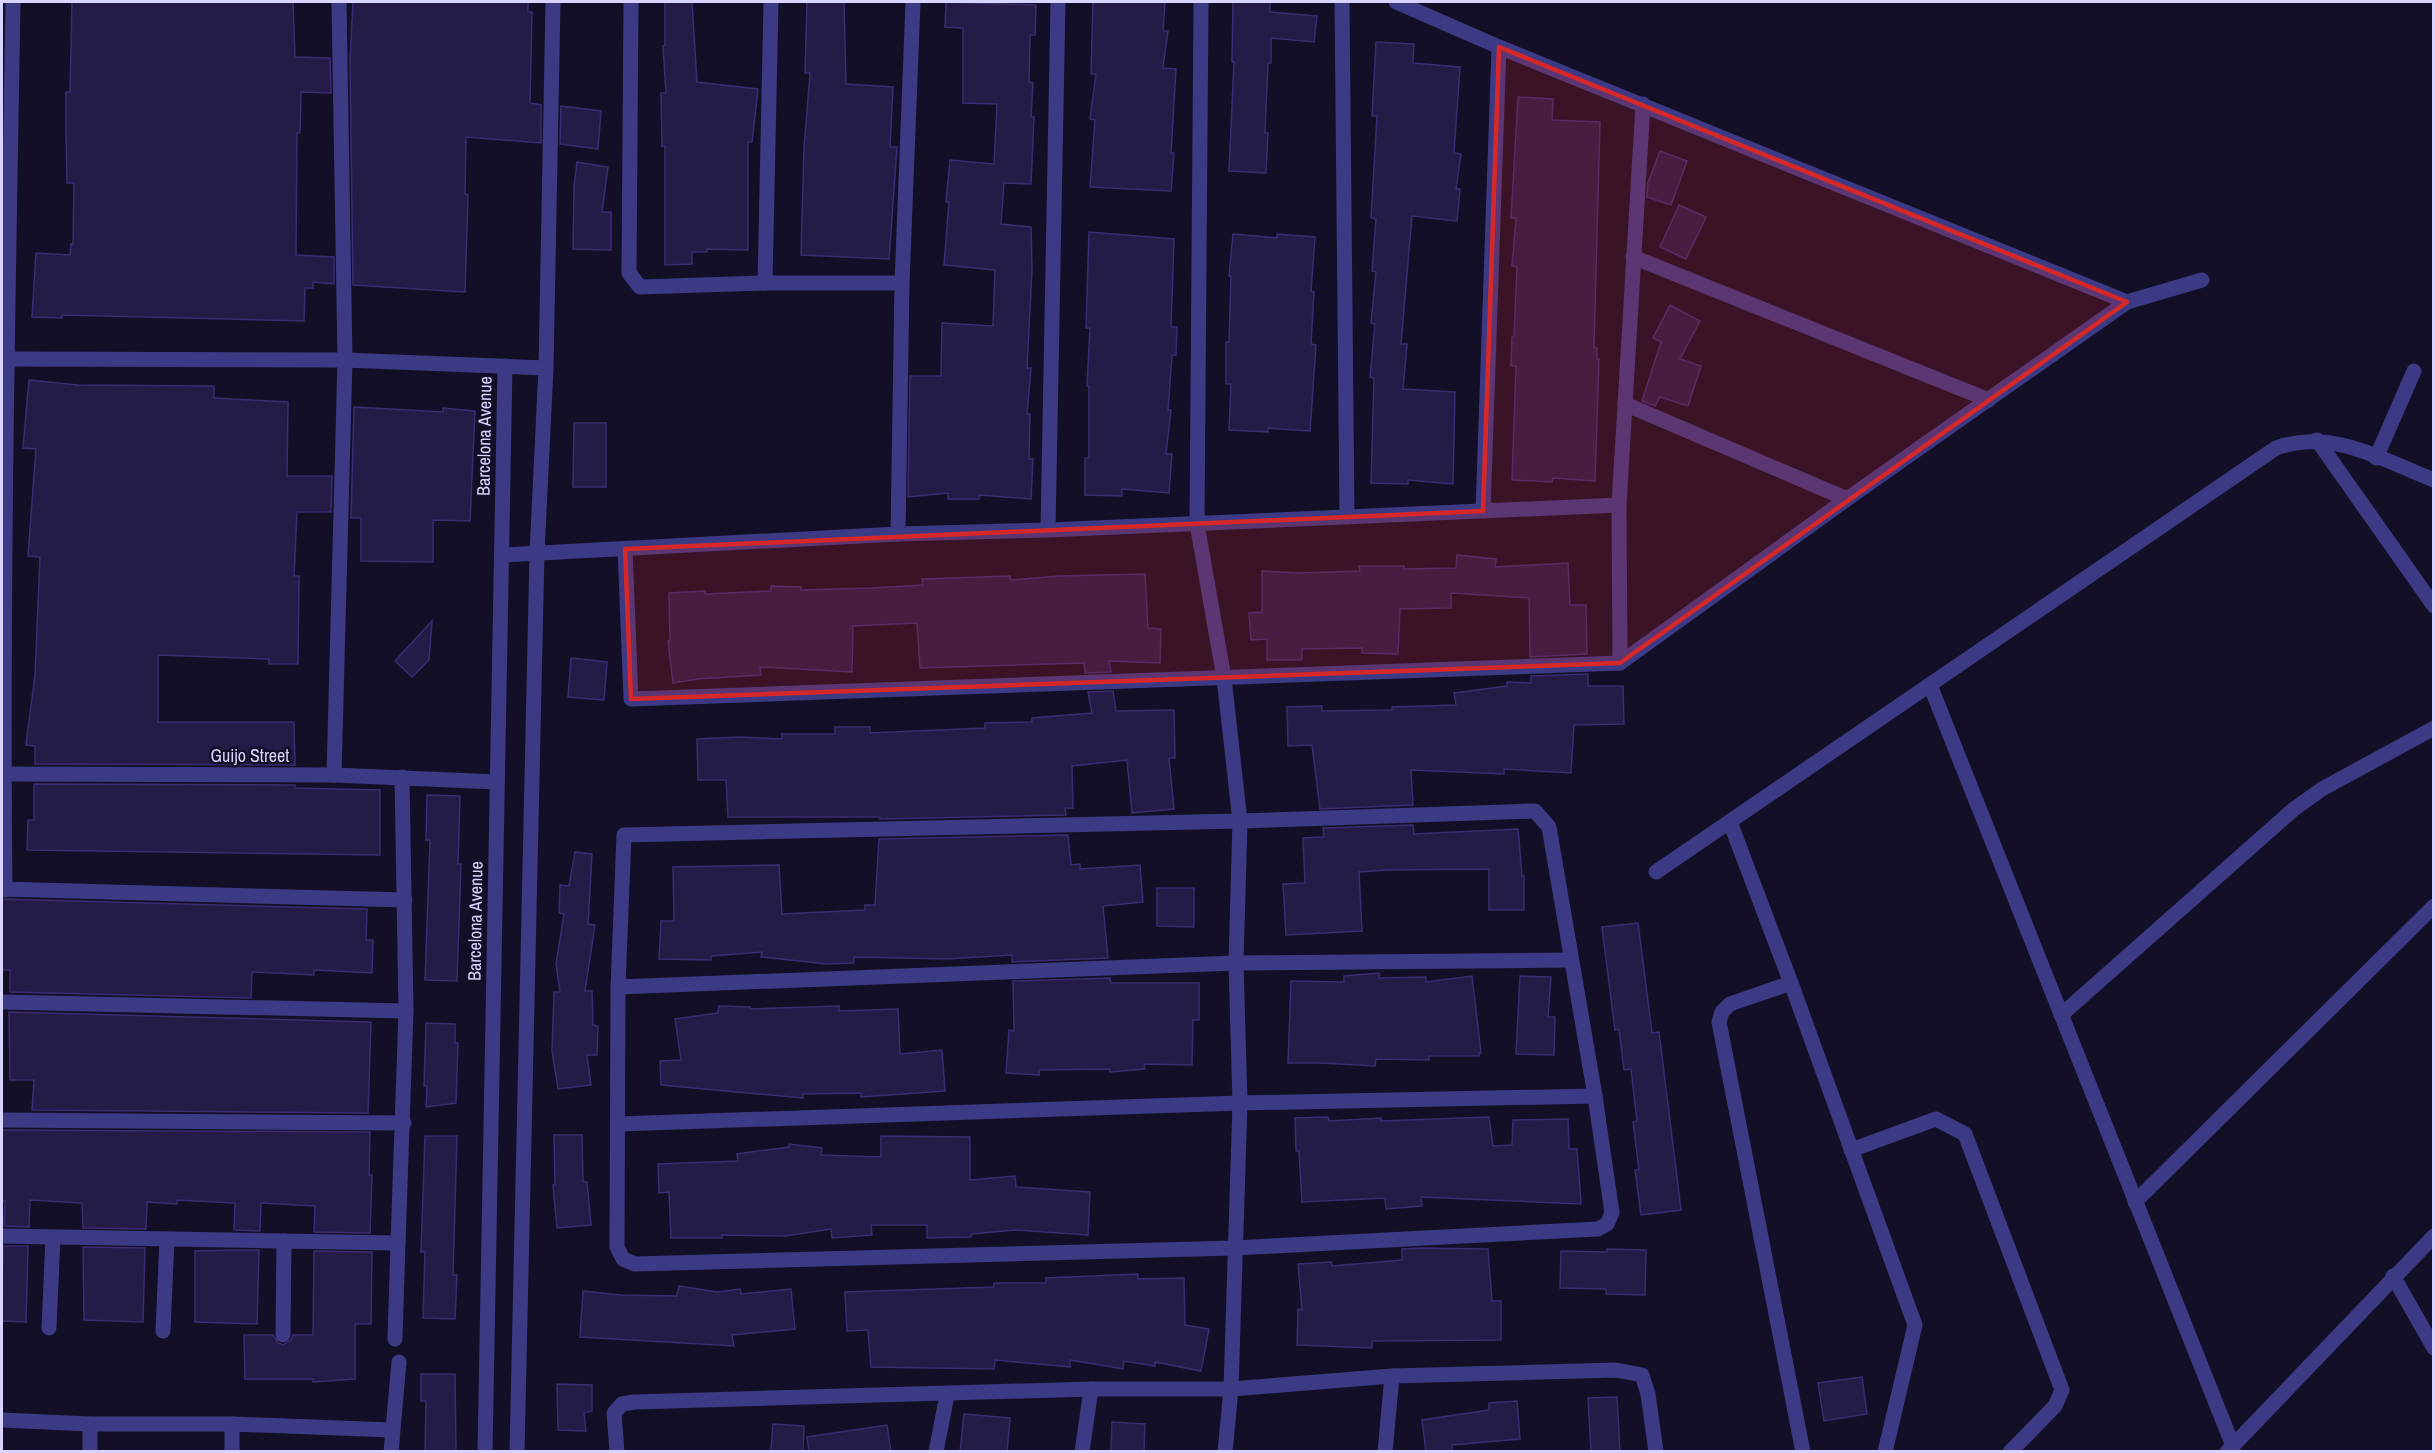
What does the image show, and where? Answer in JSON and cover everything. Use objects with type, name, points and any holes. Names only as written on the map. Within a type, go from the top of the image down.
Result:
[{"type":"street","points":[[13,2],[4,359],[4,890],[405,900]]},
{"type":"street","points":[[334,775],[345,360],[339,2]]},
{"type":"street","points":[[517,1452],[537,553],[546,368],[553,2]]},
{"type":"street","points":[[632,2],[629,273],[640,287],[765,283],[902,283]]},
{"type":"street","points":[[765,283],[771,2]]},
{"type":"street","points":[[898,534],[902,283],[913,2]]},
{"type":"street","points":[[1048,530],[1058,2]]},
{"type":"street","points":[[1201,2],[1197,524],[1224,678],[1240,821],[1236,963],[1240,1103],[1231,1389],[1225,1452]]},
{"type":"street","points":[[1342,2],[1347,517]]},
{"type":"street","points":[[1396,2],[1498,47],[2127,302]]},
{"type":"street","points":[[1483,511],[1498,47]]},
{"type":"street","points":[[1620,663],[1619,505],[1643,104]]},
{"type":"street","points":[[1633,257],[1989,400]]},
{"type":"street","points":[[625,549],[631,699],[1620,663],[1847,499],[2127,302],[2202,280]]},
{"type":"street","points":[[4,359],[345,360],[505,366]]},
{"type":"street","name":"Barcelona Avenue","points":[[485,1452],[505,366],[546,368]]},
{"type":"street","points":[[2376,458],[2414,371]]},
{"type":"street","points":[[1624,404],[1847,499]]},
{"type":"street","points":[[2317,440],[2433,606]]},
{"type":"street","points":[[1656,872],[2276,448],[2295,441],[2317,440],[2337,443],[2433,480]]},
{"type":"street","points":[[502,555],[898,534],[1048,530],[1619,505]]},
{"type":"street","points":[[1930,686],[2135,1202],[2230,1449],[2393,1275],[2433,1236]]},
{"type":"street","points":[[2061,1015],[2294,809],[2322,789],[2433,728]]},
{"type":"street","name":"Guijo Street","points":[[3,774],[334,775],[497,782]]},
{"type":"street","points":[[395,1339],[406,1011],[402,777]]},
{"type":"street","points":[[1535,811],[1549,827],[1570,960],[1595,1096],[1612,1213],[1607,1224],[1598,1229],[1234,1248],[635,1264],[623,1259],[617,1246],[618,987],[624,835],[1240,821],[1535,811]]},
{"type":"street","points":[[1730,822],[1915,1326],[1885,1452]]},
{"type":"street","points":[[2135,1202],[2433,906]]},
{"type":"street","points":[[618,987],[1236,963],[1570,960]]},
{"type":"street","points":[[1791,983],[1730,1004],[1722,1012],[1719,1022],[1803,1452]]},
{"type":"street","points":[[2,1002],[406,1011]]},
{"type":"street","points":[[618,1124],[1240,1103],[1595,1096]]},
{"type":"street","points":[[1851,1150],[1936,1119],[1965,1134],[2062,1390],[2055,1406],[2010,1452]]},
{"type":"street","points":[[2,1120],[404,1123]]},
{"type":"street","points":[[2,1236],[398,1243]]},
{"type":"street","points":[[49,1328],[53,1237]]},
{"type":"street","points":[[163,1331],[167,1239]]},
{"type":"street","points":[[283,1335],[284,1241]]},
{"type":"street","points":[[2393,1275],[2433,1348]]},
{"type":"street","points":[[391,1452],[391,1430],[399,1362]]},
{"type":"street","points":[[617,1452],[614,1413],[622,1404],[1091,1389],[1231,1389],[1392,1376],[1616,1370],[1642,1376],[1648,1394],[1656,1452]]},
{"type":"street","points":[[1385,1452],[1392,1376]]},
{"type":"street","points":[[1082,1452],[1091,1389]]},
{"type":"street","points":[[936,1452],[947,1395]]},
{"type":"street","points":[[2,1420],[90,1424],[232,1424],[391,1430]]},
{"type":"street","points":[[90,1424],[90,1452]]},
{"type":"street","points":[[232,1424],[232,1452]]},
{"type":"highlighted area","points":[[1499,47],[2127,302],[1620,663],[631,699],[625,549],[1483,511]]},
{"type":"building","points":[[72,2],[293,2],[295,57],[330,58],[331,93],[301,92],[300,133],[297,133],[296,255],[334,257],[334,284],[313,282],[313,288],[305,288],[304,321],[62,315],[62,318],[32,317],[36,253],[70,255],[71,244],[73,244],[74,183],[67,183],[66,130],[66,92],[70,92]]},
{"type":"building","points":[[353,2],[528,2],[528,12],[532,12],[530,103],[541,105],[541,143],[466,137],[465,194],[468,195],[465,292],[353,285],[350,59]]},
{"type":"building","points":[[665,2],[692,2],[697,82],[758,89],[752,142],[748,142],[748,250],[707,249],[707,252],[692,252],[692,264],[665,265],[665,146],[662,146],[661,93],[666,93],[663,46],[665,45]]},
{"type":"building","points":[[807,2],[844,2],[846,84],[893,87],[890,147],[897,147],[889,259],[801,255],[804,148],[810,73],[805,73]]},
{"type":"building","points":[[946,2],[1036,5],[1035,35],[1030,35],[1029,82],[1033,83],[1031,117],[1034,117],[1031,184],[1004,183],[1001,224],[1031,227],[1032,270],[1027,368],[1031,368],[1027,414],[1030,414],[1029,459],[1033,459],[1031,499],[979,495],[979,499],[948,499],[948,493],[908,497],[910,376],[941,376],[942,323],[993,326],[995,270],[944,265],[950,160],[994,164],[997,104],[963,103],[963,28],[945,27]]},
{"type":"building","points":[[1093,2],[1165,2],[1163,31],[1168,31],[1163,68],[1176,69],[1171,191],[1090,187],[1095,120],[1090,119],[1096,74],[1091,74]]},
{"type":"building","points":[[1233,2],[1270,2],[1270,12],[1317,16],[1314,42],[1271,38],[1265,133],[1268,133],[1266,173],[1229,171],[1234,62],[1232,62]]},
{"type":"building","points":[[1376,42],[1414,44],[1413,63],[1460,67],[1454,153],[1461,154],[1456,189],[1460,189],[1457,221],[1412,216],[1401,344],[1407,344],[1403,389],[1455,392],[1453,484],[1408,480],[1408,484],[1371,483],[1374,378],[1370,377],[1375,324],[1371,323],[1376,272],[1372,271],[1376,219],[1371,218],[1377,116],[1372,116]]},
{"type":"building","points":[[1518,97],[1553,99],[1552,120],[1600,122],[1594,347],[1597,348],[1597,359],[1599,359],[1595,481],[1553,478],[1552,482],[1512,480],[1516,366],[1511,366],[1517,267],[1512,266],[1516,218],[1511,218]]},
{"type":"building","points":[[561,106],[601,111],[598,149],[560,144]]},
{"type":"building","points":[[1660,151],[1687,161],[1671,205],[1647,197],[1648,183]]},
{"type":"building","points":[[577,162],[608,167],[602,212],[611,212],[611,250],[573,249],[574,187]]},
{"type":"building","points":[[1679,205],[1706,217],[1686,259],[1660,247]]},
{"type":"building","points":[[1089,232],[1174,239],[1171,327],[1177,327],[1176,355],[1172,355],[1168,410],[1171,410],[1166,454],[1172,454],[1169,493],[1122,489],[1122,496],[1085,495],[1085,458],[1089,458],[1089,386],[1087,386],[1090,328],[1086,328]]},
{"type":"building","points":[[1233,234],[1277,238],[1277,234],[1315,237],[1311,291],[1314,292],[1311,344],[1316,345],[1310,431],[1268,428],[1268,432],[1229,430],[1231,384],[1226,384],[1226,342],[1229,342],[1231,276],[1229,276]]},
{"type":"building","points":[[1670,305],[1700,321],[1680,359],[1701,366],[1688,406],[1660,397],[1655,406],[1642,401],[1661,342],[1653,338]]},
{"type":"building","points":[[29,380],[78,385],[214,386],[214,398],[288,402],[287,476],[332,476],[331,512],[297,512],[294,576],[299,576],[298,664],[269,664],[269,659],[158,655],[158,722],[294,722],[295,765],[35,764],[35,746],[26,745],[35,675],[40,557],[28,556],[36,449],[23,448]]},
{"type":"building","points":[[354,407],[443,412],[443,408],[475,411],[470,521],[433,520],[433,562],[361,561],[361,518],[351,518]]},
{"type":"building","points":[[574,423],[606,423],[606,487],[573,487]]},
{"type":"building","points":[[1457,555],[1496,559],[1495,567],[1568,563],[1570,605],[1586,605],[1587,654],[1530,657],[1529,598],[1451,593],[1451,608],[1400,609],[1398,654],[1362,653],[1362,648],[1302,649],[1302,660],[1267,660],[1267,639],[1251,640],[1249,613],[1262,612],[1262,571],[1297,573],[1360,571],[1359,566],[1404,566],[1404,569],[1456,568]]},
{"type":"building","points":[[1145,574],[1148,628],[1161,629],[1160,663],[1109,661],[1111,672],[1085,673],[1084,663],[920,668],[917,623],[853,626],[852,672],[760,667],[761,675],[673,683],[668,641],[670,641],[669,593],[771,591],[771,586],[801,587],[801,590],[872,588],[923,585],[922,579],[1010,576],[1011,580],[1059,576]]},
{"type":"building","points":[[432,621],[429,660],[412,677],[395,661]]},
{"type":"building","points":[[571,658],[607,662],[604,700],[568,697]]},
{"type":"building","points":[[1588,674],[1588,686],[1623,686],[1624,724],[1574,725],[1571,773],[1504,769],[1504,774],[1411,770],[1413,805],[1320,809],[1312,745],[1288,746],[1287,707],[1322,706],[1322,711],[1392,710],[1392,707],[1456,705],[1454,693],[1507,686],[1507,682],[1531,683],[1531,676]]},
{"type":"building","points":[[1113,691],[1116,711],[1174,710],[1175,758],[1169,758],[1174,809],[1132,813],[1127,760],[1072,766],[1073,808],[1065,808],[1066,815],[880,819],[880,817],[728,817],[726,780],[698,780],[697,739],[740,737],[782,739],[782,734],[835,734],[835,727],[870,727],[870,733],[985,728],[985,723],[1032,722],[1032,718],[1092,713],[1088,692]]},
{"type":"building","points":[[34,784],[295,785],[295,788],[380,790],[380,855],[27,850],[28,820],[34,820]]},
{"type":"building","points":[[427,795],[460,796],[458,864],[461,864],[457,981],[425,980],[430,840],[426,840]]},
{"type":"building","points":[[1413,825],[1414,834],[1518,829],[1522,876],[1524,876],[1524,910],[1489,910],[1489,869],[1359,872],[1362,931],[1286,935],[1283,884],[1305,883],[1303,838],[1324,837],[1323,828]]},
{"type":"building","points":[[1068,835],[1071,865],[1080,864],[1080,869],[1140,865],[1143,902],[1103,906],[1108,958],[1012,962],[1012,955],[947,959],[854,957],[854,963],[827,964],[761,957],[762,952],[711,956],[711,960],[659,959],[661,921],[674,921],[673,867],[779,865],[782,914],[865,910],[865,905],[875,905],[879,839]]},
{"type":"building","points":[[575,852],[592,854],[588,924],[595,925],[585,991],[592,991],[593,1025],[598,1026],[597,1055],[587,1055],[591,1085],[558,1089],[552,1051],[554,992],[560,992],[556,964],[564,914],[559,913],[560,885],[569,886]]},
{"type":"building","points":[[1157,888],[1194,888],[1194,927],[1157,926]]},
{"type":"building","points":[[2,899],[367,909],[366,940],[373,940],[372,973],[314,970],[314,975],[252,972],[251,998],[10,992],[10,970],[2,970]]},
{"type":"building","points":[[1638,923],[1652,1033],[1659,1032],[1681,1210],[1641,1215],[1635,1170],[1639,1170],[1633,1122],[1637,1121],[1631,1069],[1624,1070],[1619,1029],[1615,1030],[1602,927]]},
{"type":"building","points":[[1379,973],[1379,978],[1426,977],[1426,982],[1472,976],[1481,1053],[1479,1056],[1429,1056],[1429,1060],[1376,1059],[1375,1066],[1288,1063],[1291,981],[1344,982],[1344,976]]},
{"type":"building","points":[[1520,976],[1551,977],[1548,1017],[1555,1017],[1554,1055],[1516,1054]]},
{"type":"building","points":[[1110,978],[1111,983],[1199,983],[1199,1020],[1193,1020],[1192,1065],[1144,1064],[1145,1069],[1110,1072],[1109,1069],[1039,1070],[1039,1075],[1006,1073],[1009,1030],[1014,1031],[1013,981]]},
{"type":"building","points":[[719,1006],[750,1007],[750,1009],[839,1006],[839,1011],[898,1009],[900,1054],[942,1050],[945,1091],[861,1097],[861,1093],[803,1094],[803,1098],[661,1085],[660,1061],[681,1060],[675,1019],[718,1013]]},
{"type":"building","points":[[9,1012],[371,1022],[368,1113],[32,1110],[34,1080],[10,1080]]},
{"type":"building","points":[[426,1023],[455,1024],[455,1043],[458,1043],[456,1103],[426,1107],[427,1086],[424,1086]]},
{"type":"building","points":[[1328,1117],[1329,1121],[1381,1118],[1381,1121],[1489,1117],[1493,1146],[1512,1145],[1513,1120],[1568,1119],[1569,1149],[1577,1149],[1581,1204],[1421,1197],[1422,1206],[1386,1209],[1385,1198],[1302,1202],[1295,1118]]},
{"type":"building","points":[[2,1130],[370,1132],[369,1175],[372,1175],[370,1233],[314,1232],[315,1206],[261,1203],[260,1231],[234,1230],[235,1203],[177,1200],[177,1204],[147,1202],[146,1229],[83,1228],[82,1203],[30,1200],[29,1227],[4,1226]]},
{"type":"building","points":[[554,1135],[582,1135],[583,1182],[587,1182],[591,1225],[557,1228],[553,1185],[555,1185]]},
{"type":"building","points":[[425,1136],[457,1136],[453,1275],[457,1275],[455,1319],[423,1318],[425,1252],[421,1252]]},
{"type":"building","points":[[881,1136],[970,1137],[970,1180],[1015,1176],[1016,1187],[1090,1192],[1088,1235],[1015,1230],[971,1234],[971,1237],[927,1238],[927,1225],[871,1225],[872,1235],[832,1238],[831,1229],[785,1236],[722,1235],[722,1238],[671,1238],[669,1192],[659,1193],[658,1164],[738,1161],[737,1154],[789,1147],[789,1144],[822,1148],[821,1155],[881,1157]]},
{"type":"building","points":[[3,1246],[28,1246],[26,1322],[2,1321]]},
{"type":"building","points":[[83,1247],[145,1248],[143,1322],[84,1320]]},
{"type":"building","points":[[1402,1249],[1488,1249],[1492,1301],[1501,1301],[1501,1340],[1372,1341],[1372,1348],[1297,1345],[1298,1309],[1302,1310],[1298,1264],[1331,1262],[1332,1266],[1402,1260]]},
{"type":"building","points":[[1607,1249],[1646,1250],[1645,1295],[1606,1294],[1606,1289],[1560,1288],[1561,1251],[1607,1252]]},
{"type":"building","points":[[259,1250],[257,1324],[195,1322],[195,1251]]},
{"type":"building","points":[[314,1251],[372,1252],[371,1324],[355,1324],[355,1379],[313,1382],[313,1379],[245,1379],[244,1335],[273,1335],[278,1343],[283,1345],[291,1340],[293,1335],[313,1335]]},
{"type":"building","points":[[1138,1274],[1138,1279],[1184,1278],[1185,1325],[1209,1329],[1201,1371],[1155,1362],[1155,1366],[1124,1361],[1123,1369],[1070,1360],[1070,1367],[995,1360],[994,1369],[871,1367],[868,1330],[847,1331],[845,1292],[994,1287],[994,1283],[1046,1283],[1046,1278]]},
{"type":"building","points":[[679,1286],[717,1292],[740,1289],[741,1294],[791,1289],[795,1329],[732,1335],[734,1346],[580,1337],[583,1291],[620,1295],[677,1296]]},
{"type":"building","points":[[421,1374],[455,1374],[456,1452],[425,1452],[426,1401],[421,1401]]},
{"type":"building","points":[[1862,1377],[1867,1414],[1824,1421],[1818,1383]]},
{"type":"building","points":[[557,1384],[592,1385],[592,1411],[584,1413],[586,1431],[558,1430]]},
{"type":"building","points":[[1617,1397],[1620,1452],[1591,1452],[1588,1398]]},
{"type":"building","points":[[1517,1401],[1520,1439],[1452,1445],[1452,1452],[1426,1452],[1422,1420],[1489,1410],[1489,1403]]},
{"type":"building","points":[[964,1414],[1010,1418],[1007,1452],[960,1452]]},
{"type":"building","points":[[1112,1422],[1145,1424],[1144,1452],[1111,1452]]},
{"type":"building","points":[[773,1424],[804,1426],[803,1452],[771,1452]]},
{"type":"building","points":[[887,1425],[891,1452],[809,1452],[807,1437]]}]
